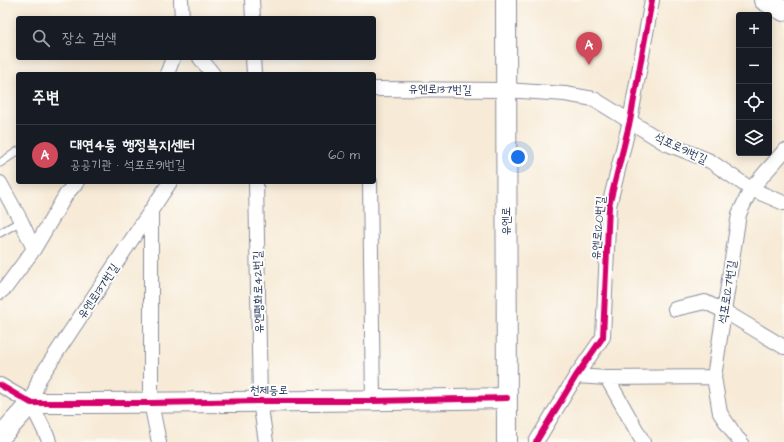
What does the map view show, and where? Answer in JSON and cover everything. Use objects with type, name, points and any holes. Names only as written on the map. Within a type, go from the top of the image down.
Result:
[{"type":"street","points":[[181,0],[182,16]]},
{"type":"street","points":[[252,0],[252,16]]},
{"type":"street","name":"유엔로","points":[[506,0],[507,442]]},
{"type":"street","name":"유엔로120번길","points":[[536,442],[576,376],[602,337],[609,206],[630,121],[652,0]]},
{"type":"street","points":[[764,0],[784,11]]},
{"type":"street","points":[[168,72],[172,60]]},
{"type":"street","points":[[202,60],[211,72]]},
{"type":"street","points":[[253,60],[254,72]]},
{"type":"street","name":"유엔로137번길","points":[[376,89],[506,90]]},
{"type":"street","name":"석포로91번길","points":[[506,90],[565,94],[594,99],[665,143],[710,161],[751,189],[784,204]]},
{"type":"street","name":"석포로127번길","points":[[741,442],[720,413],[714,377],[739,214],[751,189],[784,150]]},
{"type":"street","points":[[0,183],[34,249]]},
{"type":"street","points":[[0,292],[6,287],[34,249],[67,194],[75,184]]},
{"type":"street","name":"유엔로137번길","points":[[31,403],[39,379],[169,184]]},
{"type":"street","name":"유엔평화로42번길","points":[[256,184],[260,401],[266,442]]},
{"type":"street","points":[[370,184],[373,401]]},
{"type":"street","points":[[151,212],[151,403],[159,442]]},
{"type":"street","points":[[675,309],[705,302],[724,311],[784,347]]},
{"type":"street","points":[[576,376],[608,378],[714,377]]},
{"type":"street","points":[[608,378],[643,442]]},
{"type":"street","points":[[0,385],[31,403],[49,442]]},
{"type":"street","name":"천제등로","points":[[31,403],[373,401],[507,398]]},
{"type":"street","points":[[0,437],[31,403]]},
{"type":"lane","points":[[0,163],[16,152]]},
{"type":"lane","points":[[0,233],[20,221]]},
{"type":"cycle path","points":[[536,442],[576,376],[603,337],[609,206],[630,121],[652,0]]},
{"type":"cycle path","points":[[0,385],[31,403],[373,401],[507,398]]},
{"type":"place","name":"대연4동 행정복지센터","points":[[589,65]]}]
